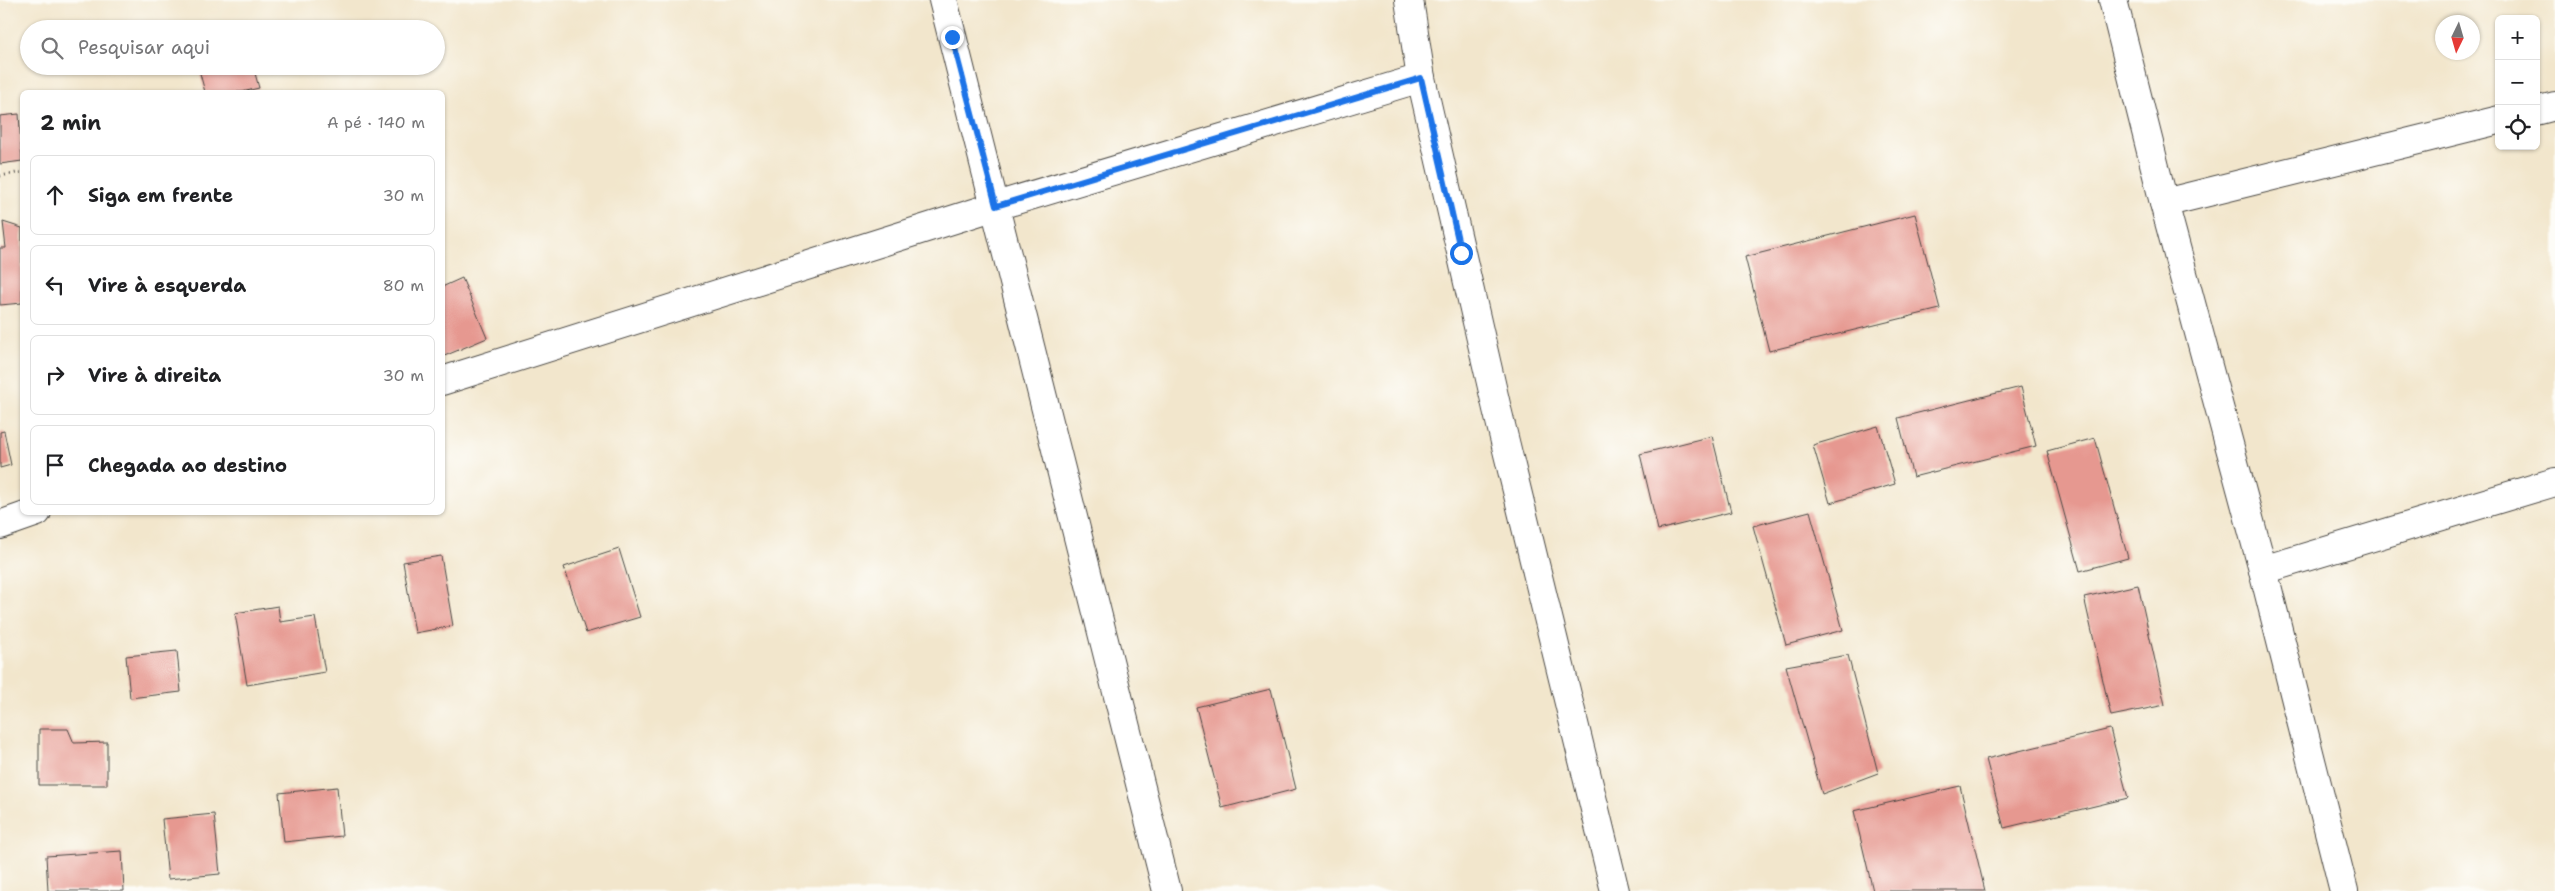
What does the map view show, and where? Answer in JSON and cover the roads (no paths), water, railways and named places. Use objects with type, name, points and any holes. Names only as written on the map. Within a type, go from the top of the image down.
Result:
[{"type":"street","points":[[943,0],[1167,891]]},
{"type":"street","points":[[1409,0],[1421,78],[1497,409],[1615,891]]},
{"type":"street","points":[[2113,0],[2164,203],[2263,570],[2344,891]]},
{"type":"street","points":[[445,380],[996,206],[1421,78]]},
{"type":"street","points":[[2540,109],[2555,106]]},
{"type":"street","points":[[2164,203],[2495,121]]},
{"type":"street","points":[[2263,570],[2555,482]]},
{"type":"street","points":[[0,524],[28,515]]}]
